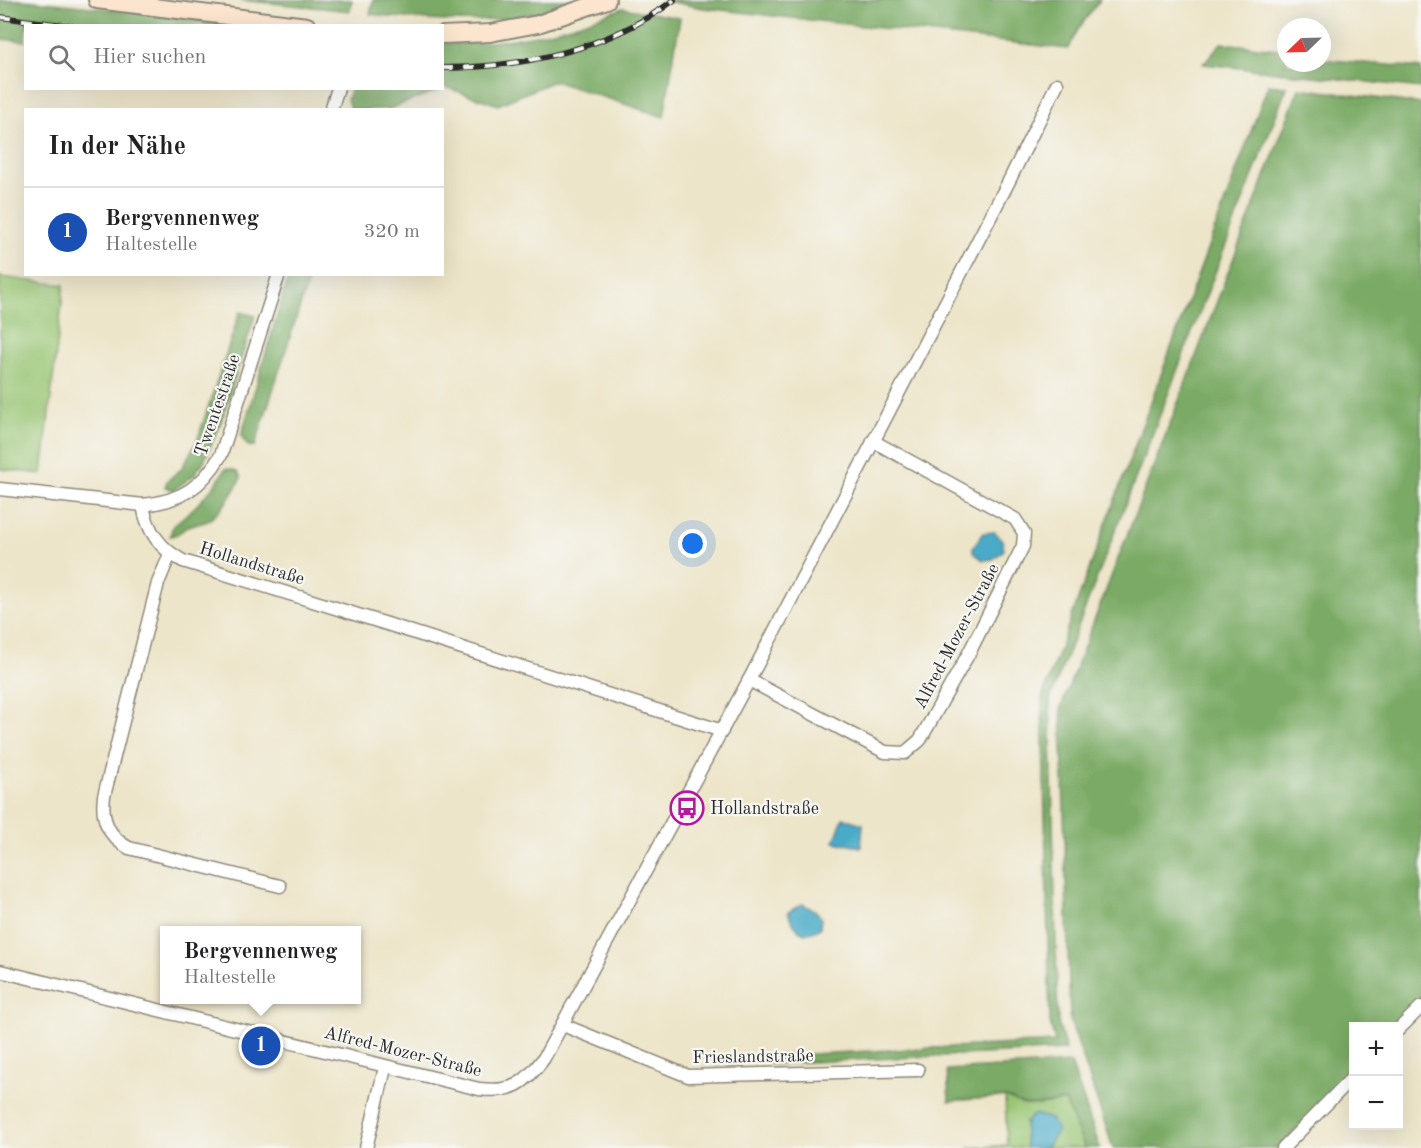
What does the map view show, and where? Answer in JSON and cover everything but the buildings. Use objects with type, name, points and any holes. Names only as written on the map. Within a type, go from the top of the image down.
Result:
[{"type":"main road","points":[[97,0],[291,24]]},
{"type":"main road","points":[[444,35],[490,33],[538,24],[607,0]]},
{"type":"street","name":"Alfred-Mozer-Straße","points":[[0,971],[266,1036],[385,1068],[479,1089],[494,1091],[521,1084],[544,1058],[722,731],[1008,183],[1057,84]]},
{"type":"street","points":[[332,108],[337,90]]},
{"type":"street","name":"Twentestraße","points":[[0,489],[143,505],[156,504],[180,496],[199,485],[221,456],[278,276]]},
{"type":"street","name":"Alfred-Mozer-Straße","points":[[749,680],[885,752],[905,753],[920,740],[994,606],[1023,546],[1024,533],[1015,519],[873,441]]},
{"type":"street","name":"Hollandstraße","points":[[143,505],[149,527],[159,542],[170,554],[183,561],[722,731]]},
{"type":"street","points":[[170,554],[158,583],[104,796],[104,818],[114,837],[129,848],[280,886]]},
{"type":"street","points":[[1403,1025],[1421,1007]]},
{"type":"street","name":"Frieslandstraße","points":[[563,1024],[688,1076],[918,1070]]},
{"type":"street","points":[[366,1148],[385,1068]]},
{"type":"street","points":[[1283,1148],[1349,1080]]},
{"type":"green space","points":[[0,0],[22,0],[258,24],[24,24],[24,41],[0,39]]},
{"type":"green space","points":[[240,0],[352,0],[350,11]]},
{"type":"green space","points":[[373,0],[581,0],[528,15],[476,21],[450,21],[370,14]]},
{"type":"green space","points":[[661,0],[1100,0],[1079,28],[1068,49],[703,8]]},
{"type":"green space","points":[[623,8],[680,18],[664,117],[554,81],[498,105],[444,87],[444,43],[513,39],[579,24]]},
{"type":"green space","points":[[1221,43],[1277,49],[1277,72],[1331,72],[1331,60],[1421,68],[1421,88],[1203,64]]},
{"type":"green space","points":[[1268,85],[1287,87],[1050,699],[1058,1022],[1066,1050],[770,1064],[770,1056],[1055,1042],[1050,1023],[1042,697]]},
{"type":"green space","points":[[1299,88],[1421,104],[1421,1000],[1400,1022],[1349,1022],[1349,1074],[1278,1148],[1113,1148],[1070,1020],[1061,707]]},
{"type":"green space","points":[[350,90],[439,90],[392,108],[351,108],[347,100]]},
{"type":"green space","points":[[289,276],[310,276],[255,446],[248,446],[241,436]]},
{"type":"green space","points":[[0,277],[64,285],[42,474],[0,469]]},
{"type":"green space","points":[[240,312],[255,316],[220,424],[204,461],[193,476],[174,490],[165,487],[167,481],[181,469],[197,441]]},
{"type":"green space","points":[[225,469],[235,470],[241,478],[221,509],[205,522],[191,525],[176,535],[170,536],[173,526],[196,506],[216,484]]},
{"type":"green space","points":[[1071,1063],[1100,1148],[1085,1148],[1065,1101],[1024,1105],[1005,1097],[949,1101],[947,1070]]},
{"type":"green space","points":[[1005,1097],[1024,1105],[1066,1101],[1085,1148],[1046,1148],[1049,1145],[1025,1122],[1026,1148],[968,1148],[1007,1145]]},
{"type":"water","points":[[995,532],[1002,540],[1004,550],[993,559],[983,560],[973,552],[973,547],[983,533]]},
{"type":"water","points":[[843,818],[863,824],[861,847],[834,842]]},
{"type":"water","points":[[802,904],[816,911],[821,918],[820,928],[809,933],[800,930],[793,923],[788,912]]},
{"type":"water","points":[[1035,1114],[1051,1119],[1058,1130],[1046,1148],[1026,1148],[1026,1124]]},
{"type":"railway","points":[[444,68],[503,64],[564,52],[622,31],[649,17],[674,0]]},
{"type":"railway","points":[[0,17],[55,24]]},
{"type":"place","name":"Hollandstraße","points":[[687,808]]},
{"type":"place","name":"Bergvennenweg","points":[[261,1046]]}]
